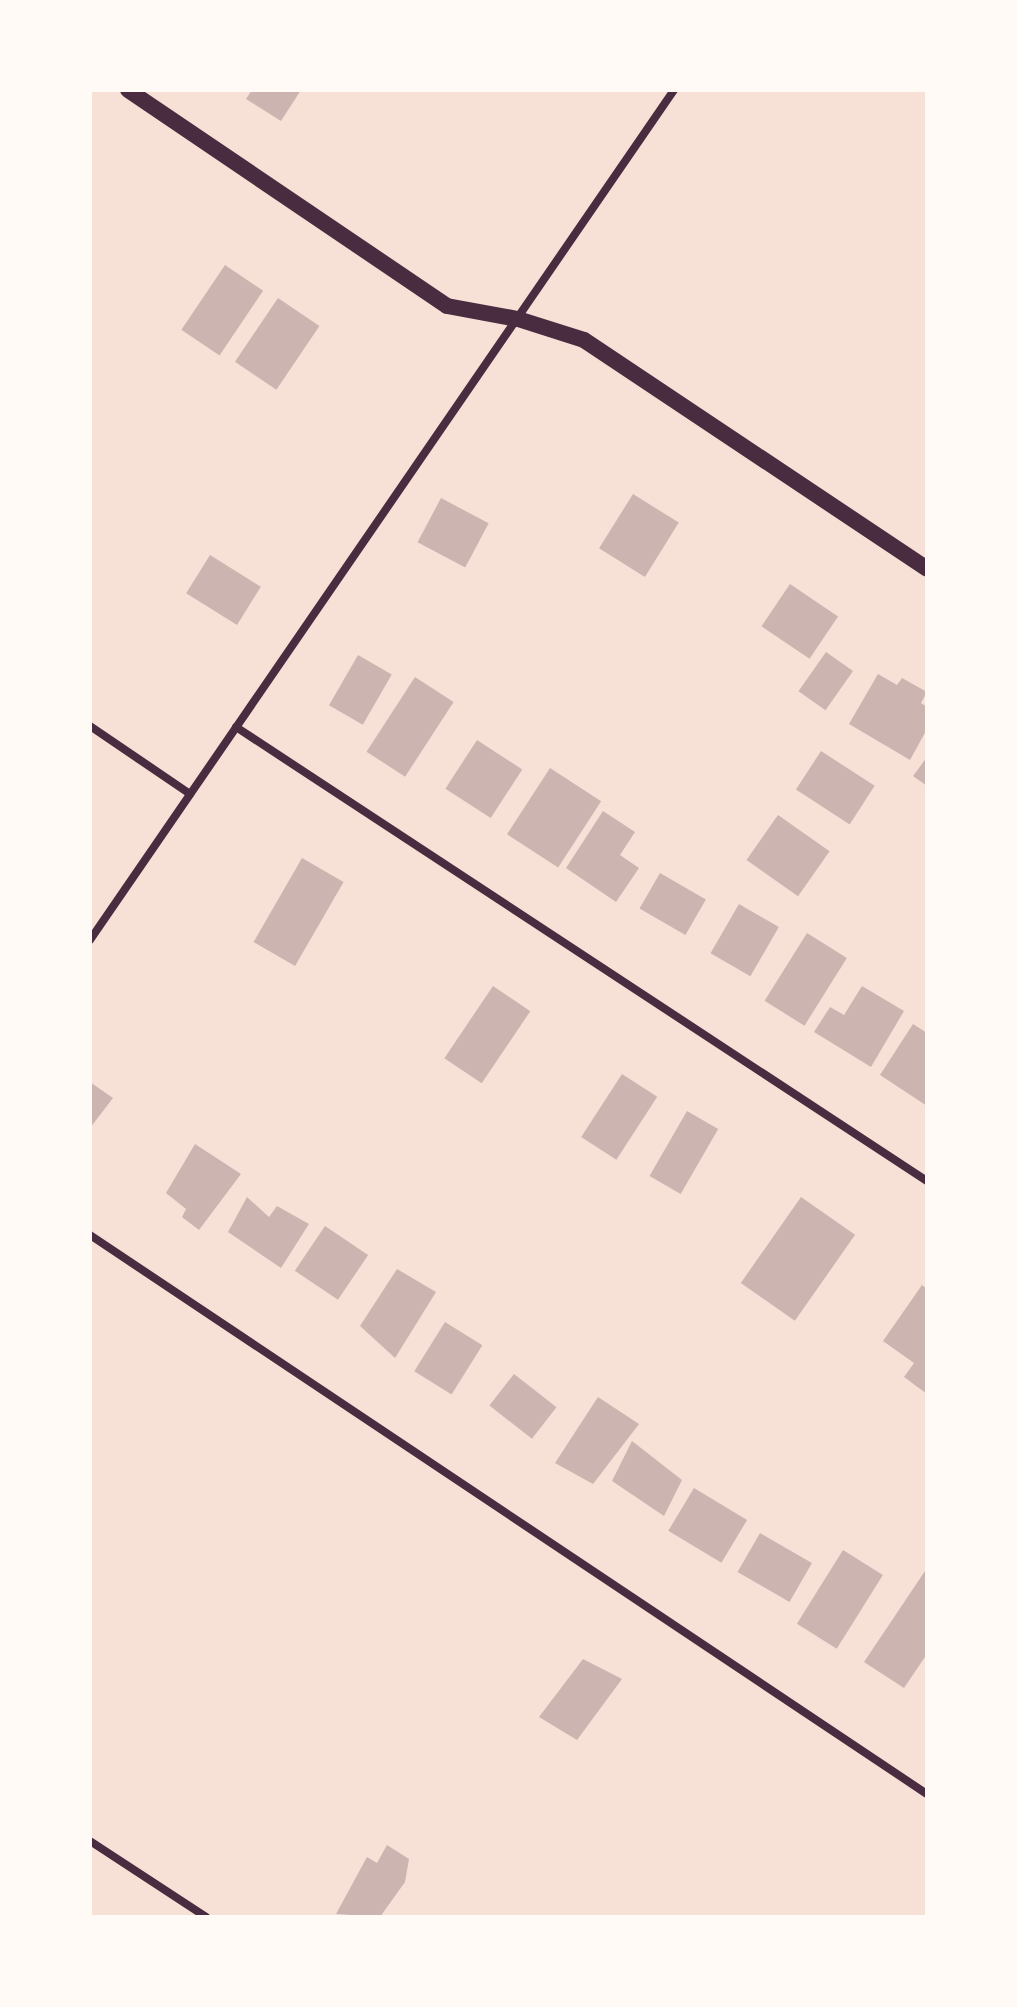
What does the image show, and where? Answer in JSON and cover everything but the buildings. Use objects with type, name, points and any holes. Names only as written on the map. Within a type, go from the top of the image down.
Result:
[{"type":"main road","points":[[128,90],[447,306],[518,319],[584,340],[927,569]]},
{"type":"street","points":[[90,940],[674,90]]},
{"type":"street","points":[[90,726],[190,794]]},
{"type":"street","points":[[236,727],[927,1181]]},
{"type":"street","points":[[90,1235],[927,1794]]},
{"type":"street","points":[[90,1841],[206,1917]]}]
